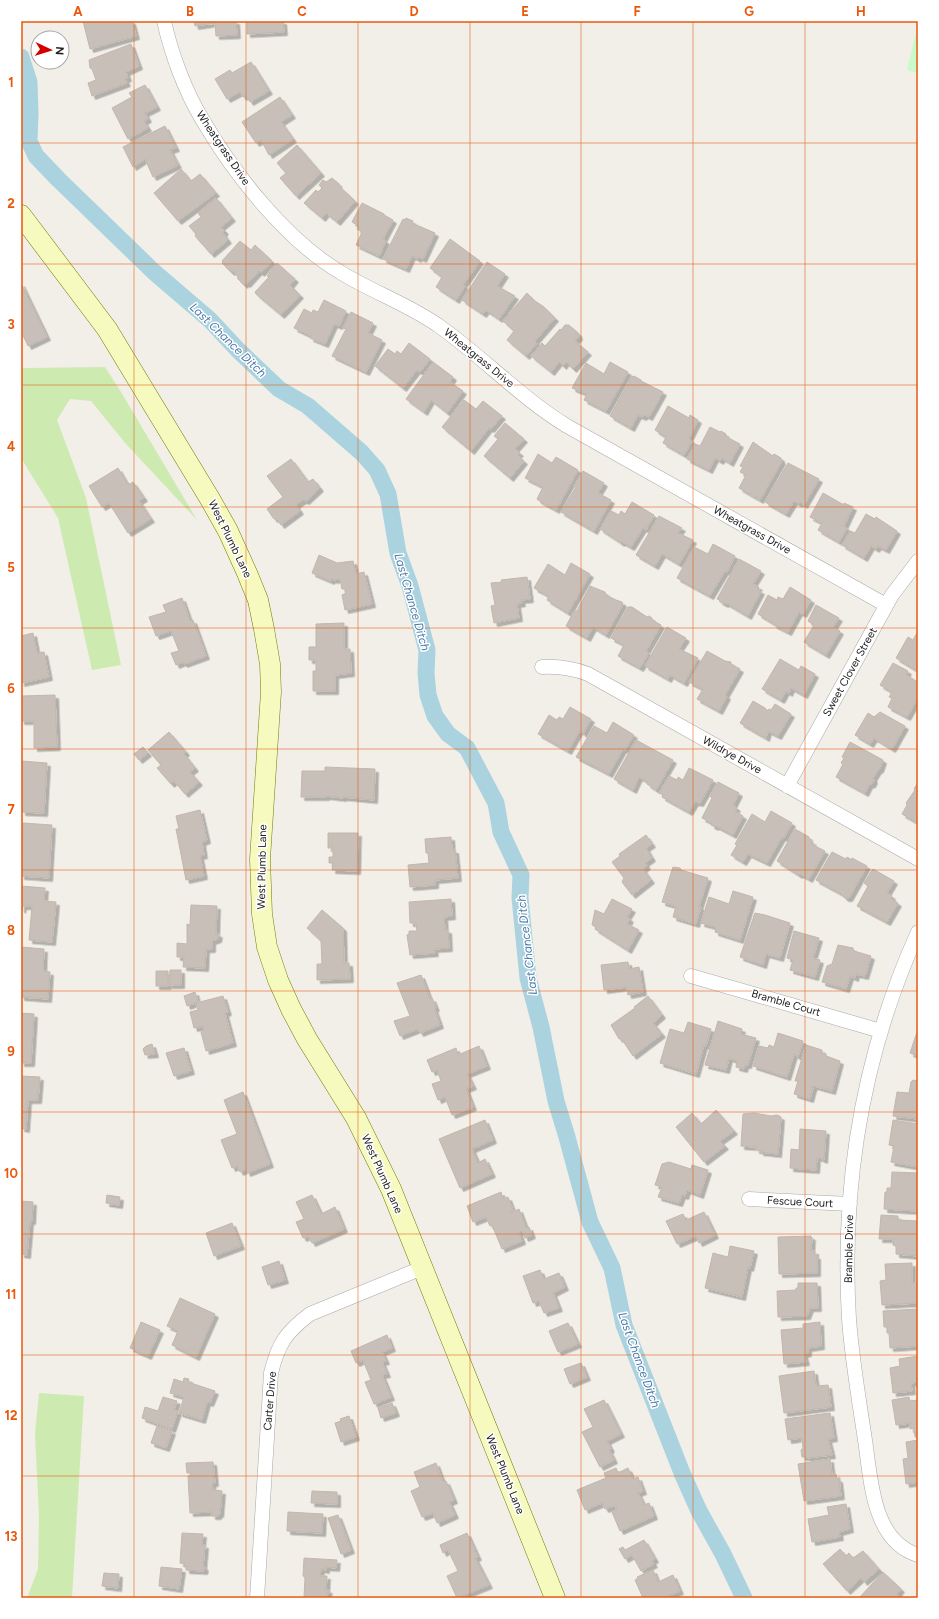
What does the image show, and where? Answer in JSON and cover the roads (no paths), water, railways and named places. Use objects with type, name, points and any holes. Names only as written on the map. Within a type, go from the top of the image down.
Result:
[{"type":"main road","name":"West Plumb Lane","points":[[21,215],[106,329],[130,366],[228,531],[253,586],[258,600],[270,664],[271,692],[260,859],[262,914],[267,947],[278,980],[291,1009],[345,1099],[373,1151],[390,1189],[555,1598]]},
{"type":"street","name":"Wheatgrass Drive","points":[[164,21],[186,87],[201,118],[219,146],[244,180],[284,227],[321,260],[340,272],[401,302],[437,325],[487,363],[537,405],[567,426],[886,605]]},
{"type":"street","name":"Sweet Clover Street","points":[[787,786],[886,605],[904,578],[918,561]]},
{"type":"street","name":"Wildrye Drive","points":[[542,667],[575,669],[588,674],[918,860]]},
{"type":"street","name":"Bramble Drive","points":[[918,932],[905,962],[881,1031],[867,1078],[852,1169],[848,1234],[849,1321],[875,1506],[884,1527],[897,1543],[918,1556]]},
{"type":"street","name":"Bramble Court","points":[[691,976],[881,1031]]},
{"type":"street","name":"Fescue Court","points":[[749,1199],[850,1204]]},
{"type":"street","name":"Carter Drive","points":[[257,1598],[271,1373],[276,1354],[285,1337],[296,1325],[310,1314],[422,1268]]},
{"type":"waterway","name":"Last Chance Ditch","points":[[21,57],[29,82],[29,141],[36,156],[154,272],[210,320],[238,350],[279,389],[308,406],[362,453],[377,470],[388,494],[398,553],[410,586],[427,650],[426,673],[428,695],[435,716],[448,734],[467,748],[496,803],[501,832],[521,875],[520,898],[528,978],[541,1027],[556,1101],[590,1222],[612,1268],[624,1325],[682,1473],[699,1511],[723,1554],[744,1598]]}]
